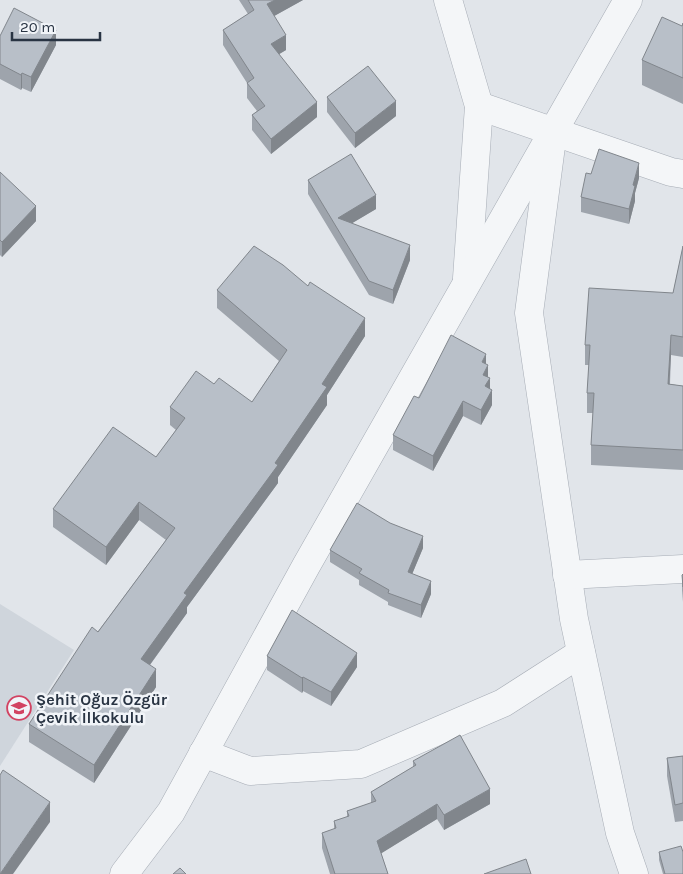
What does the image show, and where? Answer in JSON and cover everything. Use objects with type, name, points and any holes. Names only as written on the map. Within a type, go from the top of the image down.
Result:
[{"type":"street","points":[[448,0],[479,106],[466,284]]},
{"type":"street","points":[[124,874],[171,812],[306,566],[628,0]]},
{"type":"street","points":[[479,106],[671,172],[683,174]]},
{"type":"street","points":[[553,132],[530,314],[574,619],[620,833],[634,874]]},
{"type":"street","points":[[568,575],[683,569]]},
{"type":"street","points":[[203,753],[250,771],[361,764],[503,703],[581,652]]},
{"type":"shaded area","name":"Şehit Oğuz Özgür Çevik İlkokulu","points":[[0,604],[74,650],[0,766]]},
{"type":"building","points":[[248,0],[275,0],[267,4],[286,35],[271,44],[317,102],[271,139],[252,115],[265,106],[247,83],[254,78],[223,30],[254,10]]},
{"type":"building","points":[[14,8],[56,30],[31,77],[22,73],[21,75],[0,64],[0,36]]},
{"type":"building","points":[[662,17],[682,26],[683,23],[683,78],[642,60]]},
{"type":"building","points":[[368,66],[396,101],[355,133],[327,97]]},
{"type":"building","points":[[599,149],[639,163],[629,209],[581,197],[586,173],[591,174]]},
{"type":"building","points":[[351,154],[376,195],[338,218],[410,245],[393,290],[369,281],[308,180]]},
{"type":"building","points":[[0,172],[36,206],[2,242],[0,240]]},
{"type":"building","points":[[254,246],[283,265],[308,286],[310,282],[365,318],[322,384],[327,387],[275,463],[278,465],[184,593],[187,595],[141,659],[156,669],[94,765],[29,724],[92,627],[98,632],[175,528],[139,502],[106,547],[53,509],[113,427],[156,457],[185,418],[170,407],[196,371],[214,384],[219,378],[252,402],[287,350],[217,290]]},
{"type":"building","points":[[683,246],[683,337],[671,335],[668,384],[683,386],[683,450],[591,445],[594,393],[587,393],[590,345],[585,345],[589,288],[673,293]]},
{"type":"building","points":[[451,335],[486,354],[482,362],[488,365],[483,375],[490,378],[485,386],[492,390],[481,410],[463,401],[433,456],[393,435],[414,396],[419,398]]},
{"type":"building","points":[[357,503],[390,523],[423,536],[408,572],[431,581],[421,605],[388,593],[389,590],[359,573],[362,569],[330,550]]},
{"type":"building","points":[[292,610],[357,653],[331,692],[302,678],[267,656]]},
{"type":"building","points":[[460,735],[490,789],[444,815],[437,804],[377,841],[388,874],[335,874],[322,833],[336,828],[334,821],[349,816],[347,811],[376,801],[371,792],[416,765],[413,761]]},
{"type":"building","points":[[683,756],[683,803],[675,805],[667,758]]},
{"type":"building","points":[[3,770],[50,802],[0,874],[0,775]]},
{"type":"building","points":[[681,846],[683,852],[683,874],[665,874],[659,852]]},
{"type":"building","points":[[526,859],[531,874],[484,874]]},
{"type":"building","points":[[180,868],[186,874],[173,874]]},
{"type":"place","name":"Şehit Oğuz Özgür Çevik İlkokulu","points":[[19,708]]}]
